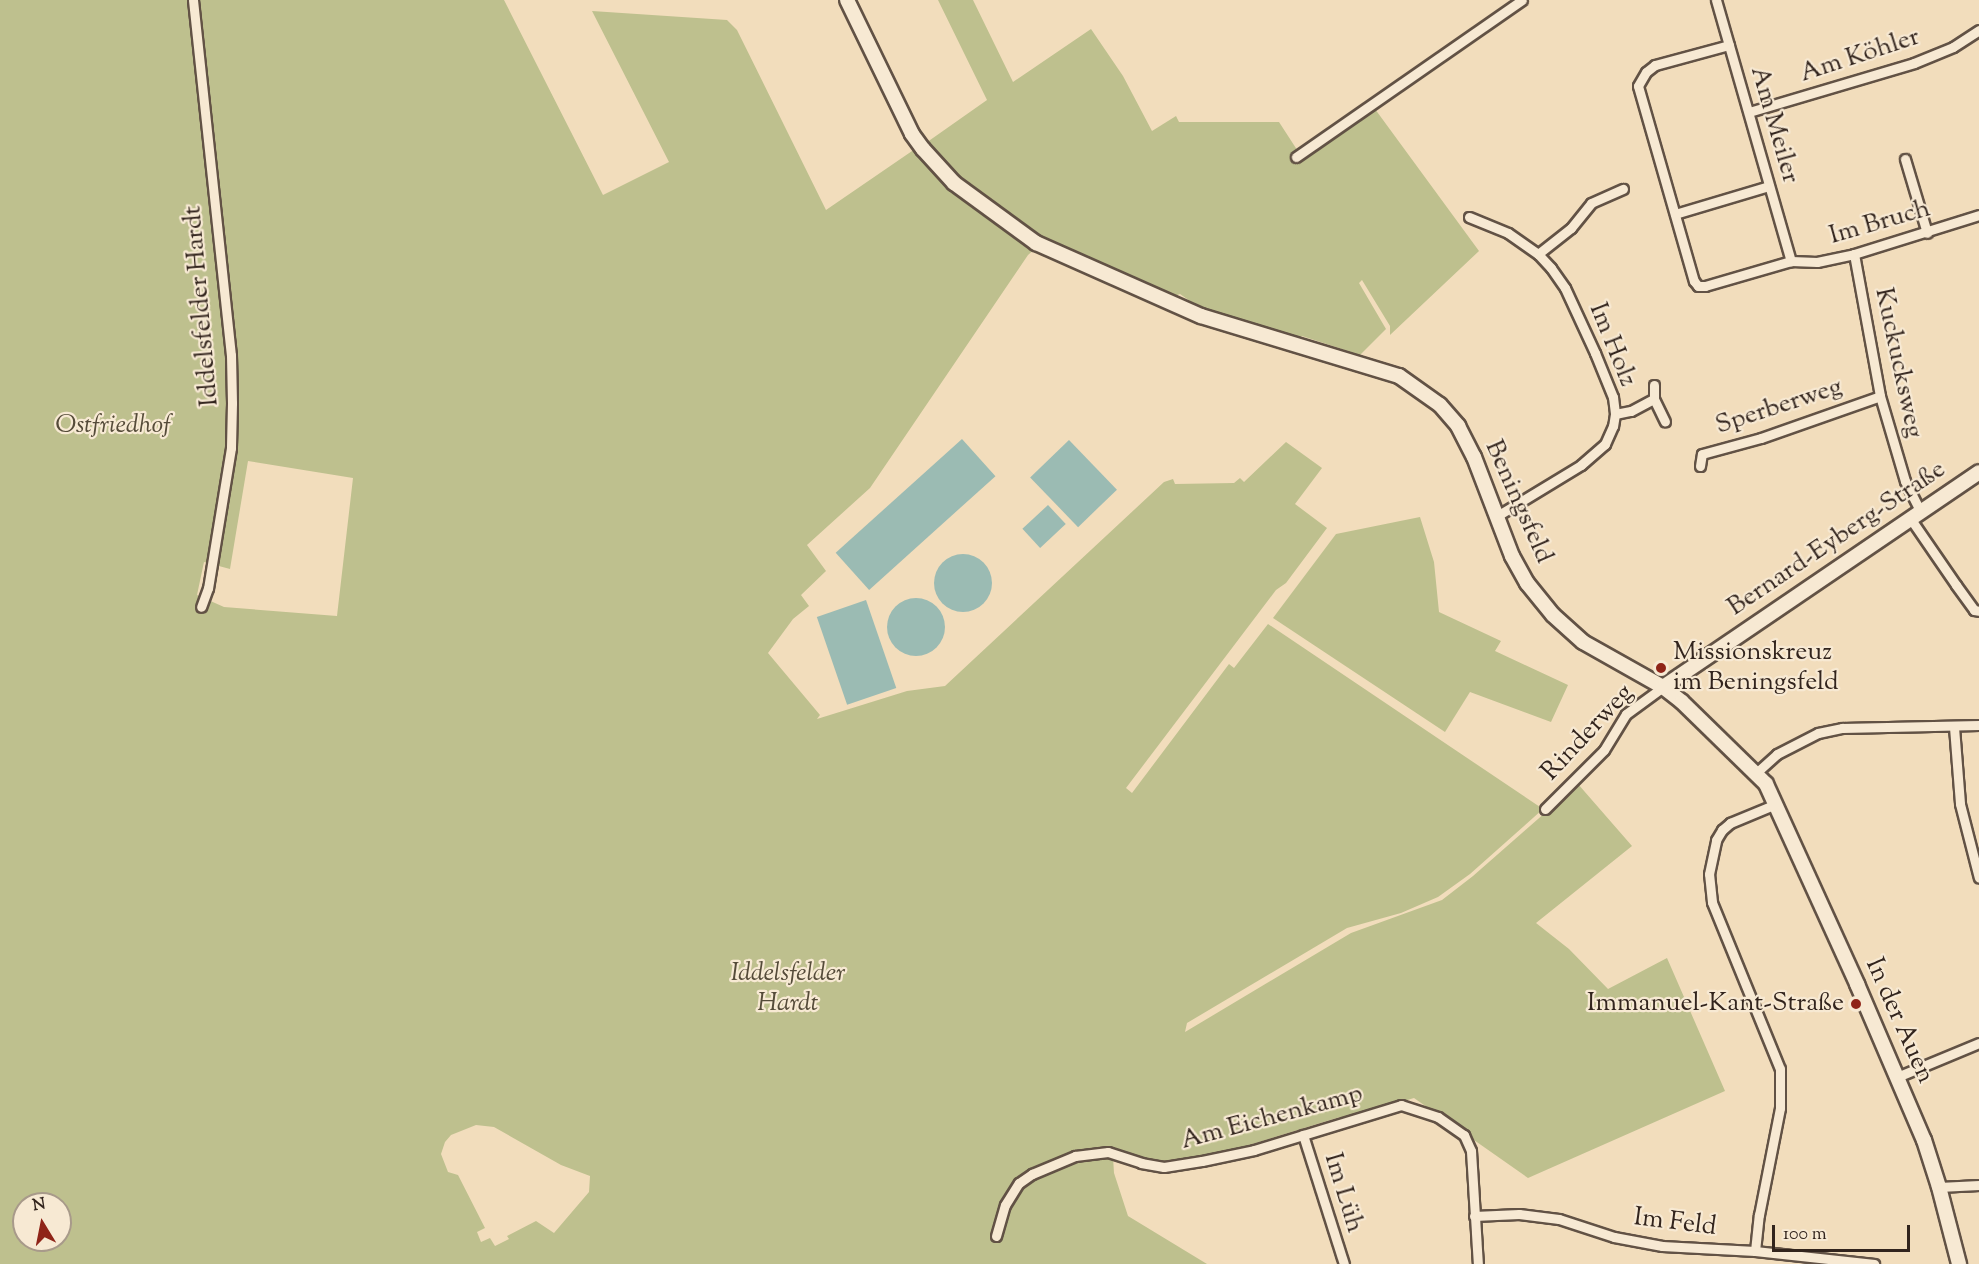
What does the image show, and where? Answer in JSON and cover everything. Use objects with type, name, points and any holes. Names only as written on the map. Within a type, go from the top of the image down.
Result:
[{"type":"street","name":"Iddelsfelder Hardt","points":[[193,0],[231,356],[232,403],[231,448],[209,579],[201,607]]},
{"type":"street","name":"Beningsfeld","points":[[847,0],[912,134],[954,183],[1036,243],[1201,316],[1399,376],[1437,402],[1458,426],[1474,457],[1522,574],[1552,615],[1582,642],[1663,687],[1715,731],[1756,773],[1766,784],[1776,804]]},
{"type":"street","points":[[1296,157],[1522,0]]},
{"type":"street","name":"Am Meiler","points":[[1716,0],[1791,261]]},
{"type":"street","name":"Am Köhler","points":[[1749,112],[1914,63],[1953,47],[1979,30]]},
{"type":"street","points":[[1729,45],[1656,65],[1640,79],[1639,93],[1675,214],[1769,186]]},
{"type":"street","points":[[1905,159],[1927,233]]},
{"type":"street","points":[[1538,254],[1571,228],[1591,203],[1623,189]]},
{"type":"street","name":"Im Bruch","points":[[1675,214],[1694,281],[1698,286],[1705,286],[1791,261],[1817,262],[1854,254],[1979,215]]},
{"type":"street","name":"Im Holz","points":[[1469,217],[1508,233],[1538,254],[1565,288],[1609,386],[1615,414],[1613,426],[1605,444],[1581,465],[1497,516]]},
{"type":"street","name":"Kuckucksweg","points":[[1854,254],[1880,396],[1916,515],[1962,594],[1974,610],[1979,611]]},
{"type":"street","points":[[1654,385],[1654,399],[1665,422]]},
{"type":"street","name":"Sperberweg","points":[[1700,466],[1702,454],[1761,438],[1880,396]]},
{"type":"street","points":[[1615,414],[1630,411],[1654,399]]},
{"type":"street","name":"Bernard-Eyberg-Straße","points":[[1663,687],[1979,472]]},
{"type":"street","name":"Rinderweg","points":[[1545,809],[1604,750],[1626,714],[1663,687]]},
{"type":"street","points":[[1756,773],[1777,754],[1818,733],[1842,728],[1979,726]]},
{"type":"street","points":[[1954,727],[1960,804],[1979,878]]},
{"type":"street","points":[[1755,1251],[1757,1224],[1780,1108],[1780,1069],[1712,902],[1708,874],[1716,840],[1722,830],[1730,823],[1776,804]]},
{"type":"street","name":"In der Auen","points":[[1776,804],[1898,1077],[1940,1187],[1959,1264]]},
{"type":"street","points":[[1898,1077],[1979,1043]]},
{"type":"street","name":"Am Eichenkamp","points":[[996,1236],[1005,1205],[1019,1183],[1032,1174],[1075,1156],[1108,1152],[1141,1163],[1164,1167],[1239,1154],[1401,1105],[1438,1117],[1464,1135],[1471,1151],[1478,1264]]},
{"type":"street","name":"Im Lüh","points":[[1303,1136],[1344,1264]]},
{"type":"street","points":[[1940,1187],[1979,1185]]},
{"type":"street","name":"Im Feld","points":[[1474,1216],[1520,1214],[1559,1219],[1614,1237],[1662,1246],[1755,1251],[1874,1264]]},
{"type":"green space","name":"Ostfriedhof","points":[[0,0],[504,0],[603,195],[669,162],[592,11],[727,20],[737,30],[826,210],[915,149],[1038,246],[1028,255],[870,488],[807,545],[826,571],[801,595],[809,606],[793,619],[768,653],[820,715],[817,719],[907,691],[945,686],[1164,482],[1173,479],[1175,484],[1234,483],[1240,478],[1244,482],[1286,442],[1322,468],[1295,504],[1327,528],[1286,583],[1276,590],[1126,788],[1132,793],[1229,664],[1234,668],[1268,624],[1543,809],[1470,874],[1438,897],[1401,913],[1347,928],[1187,1023],[1185,1032],[1351,933],[1442,900],[1473,876],[1578,784],[1632,846],[1536,923],[1569,949],[1608,989],[1667,958],[1725,1091],[1528,1178],[1414,1098],[1341,1120],[1340,1117],[1191,1163],[1154,1163],[1113,1157],[1114,1173],[1128,1216],[1207,1264],[0,1264]],"holes":[[[248,461],[353,478],[337,616],[224,607],[197,595],[204,562],[230,569]],[[476,1125],[494,1127],[561,1165],[590,1176],[589,1192],[554,1233],[536,1221],[507,1236],[509,1239],[495,1246],[490,1238],[481,1242],[477,1232],[485,1228],[458,1175],[448,1172],[441,1154],[445,1142],[451,1135]]]},
{"type":"green space","points":[[938,0],[973,0],[1013,82],[1091,29],[1123,76],[1152,131],[1176,116],[1179,122],[1279,122],[1303,159],[1375,109],[1479,251],[1390,335],[1390,326],[1362,280],[1359,283],[1386,329],[1360,355],[1302,336],[1299,338],[1262,330],[1207,313],[1180,294],[1169,298],[1043,241],[972,193],[923,145],[987,100]]},
{"type":"green space","points":[[1420,517],[1434,562],[1439,612],[1501,641],[1495,651],[1568,685],[1551,722],[1470,692],[1445,732],[1273,618],[1336,534]]},
{"type":"water","points":[[962,439],[995,476],[869,590],[836,553]]},
{"type":"water","points":[[1069,440],[1117,490],[1078,527],[1030,478]]},
{"type":"water","points":[[1048,505],[1066,524],[1040,548],[1022,529]]},
{"type":"water","points":[[963,554],[974,556],[987,567],[992,583],[990,594],[979,607],[963,612],[952,610],[939,599],[934,583],[936,572],[947,559]]},
{"type":"water","points":[[916,598],[932,603],[940,611],[945,627],[940,643],[932,651],[916,656],[900,651],[892,643],[887,627],[892,611],[900,603]]},
{"type":"water","points":[[866,600],[896,688],[847,705],[817,617]]},
{"type":"place","name":"Missionskreuz im Beningsfeld","points":[[1661,668]]},
{"type":"place","name":"Immanuel-Kant-Straße","points":[[1856,1004]]}]
